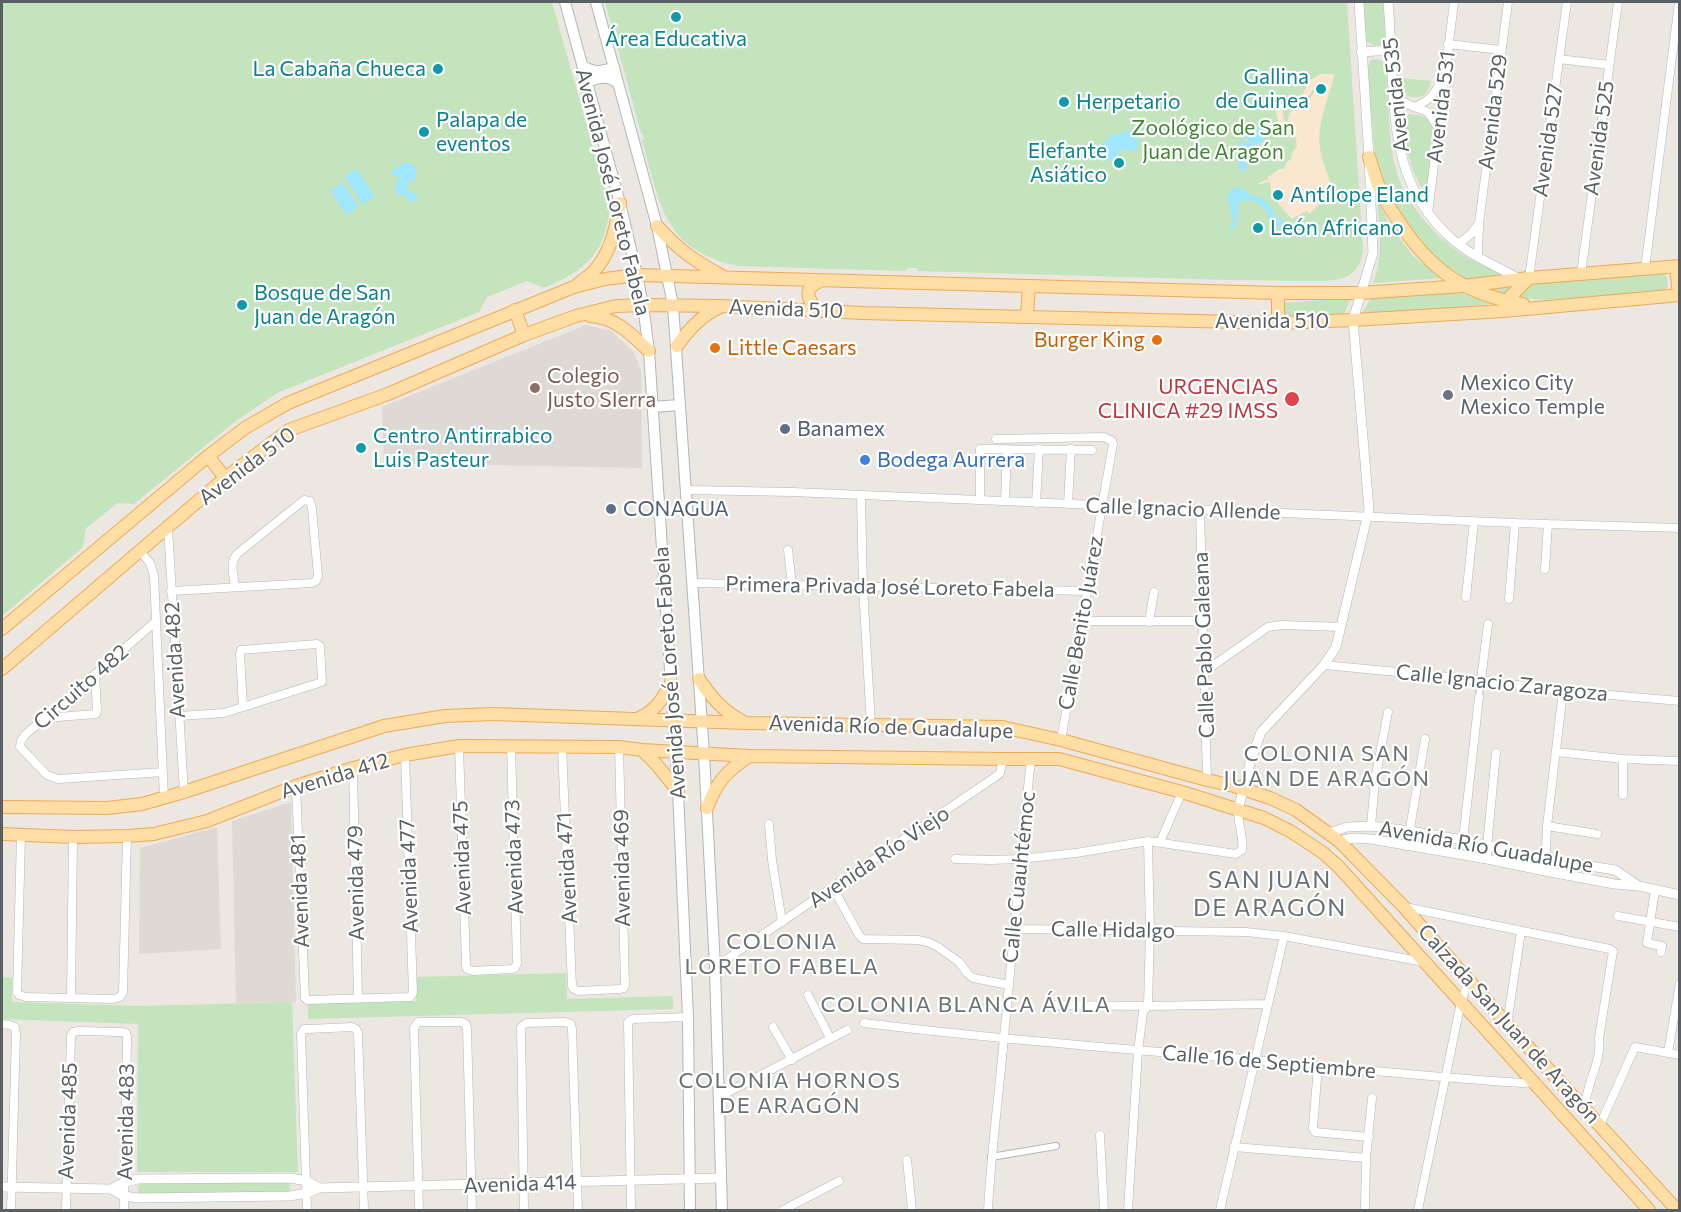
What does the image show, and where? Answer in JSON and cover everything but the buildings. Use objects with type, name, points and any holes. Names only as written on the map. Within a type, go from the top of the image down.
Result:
[{"type":"main road","name":"Avenida José Loreto Fabela","points":[[565,2],[620,203],[637,274],[649,351],[678,791],[688,1017],[690,1210]]},
{"type":"main road","name":"Avenida José Loreto Fabela","points":[[596,2],[657,226],[673,305],[707,808],[715,967],[722,1210]]},
{"type":"main road","points":[[582,65],[593,71],[614,67]]},
{"type":"main road","points":[[587,82],[607,77],[614,79],[618,84]]},
{"type":"main road","points":[[1369,157],[1381,192],[1412,242],[1431,263],[1463,286],[1505,306],[1543,307],[1679,295],[1678,267]]},
{"type":"main road","points":[[574,287],[593,272],[607,252],[617,223],[620,203]]},
{"type":"main road","points":[[657,226],[687,255],[725,278]]},
{"type":"main road","name":"Avenida 510","points":[[2,629],[208,456],[245,428],[288,403],[515,310],[574,287],[605,279],[637,274],[820,281],[1278,293],[1360,293],[1678,267]]},
{"type":"main road","points":[[1505,306],[1524,278]]},
{"type":"main road","points":[[817,310],[807,294],[813,284],[820,281]]},
{"type":"main road","points":[[1027,316],[1029,286]]},
{"type":"main road","points":[[1278,293],[1278,323]]},
{"type":"main road","name":"Avenida 510","points":[[2,669],[225,478],[289,430],[388,394],[524,334],[576,316],[616,306],[720,306],[1278,323],[1353,320],[1505,306]]},
{"type":"main road","points":[[677,346],[684,335],[708,313],[720,306]]},
{"type":"main road","points":[[515,310],[524,334]]},
{"type":"main road","points":[[576,316],[602,316],[619,324],[649,351]]},
{"type":"main road","points":[[652,407],[680,405]]},
{"type":"main road","points":[[208,456],[225,478]]},
{"type":"main road","points":[[699,679],[720,706],[730,715],[746,723]]},
{"type":"main road","points":[[637,719],[656,707],[671,683]]},
{"type":"main road","name":"Avenida 412","points":[[2,807],[107,808],[142,804],[384,726],[445,716],[493,714],[673,721]]},
{"type":"main road","name":"Avenida Río de Guadalupe","points":[[673,721],[1002,726],[1244,789],[1296,810],[1334,837]]},
{"type":"main road","name":"Avenida 412","points":[[2,834],[73,837],[154,834],[207,821],[296,786],[353,768],[405,755],[459,746],[619,747],[675,752]]},
{"type":"main road","points":[[642,750],[678,791]]},
{"type":"main road","name":"Avenida Río de Guadalupe","points":[[675,752],[749,756],[1059,759],[1182,792],[1264,818],[1290,831],[1322,852],[1338,866]]},
{"type":"main road","points":[[707,808],[717,783],[732,767],[749,756]]},
{"type":"main road","name":"Calzada San Juan de Aragón","points":[[1334,837],[1404,907],[1677,1210]]},
{"type":"main road","name":"Calzada San Juan de Aragón","points":[[1338,866],[1649,1210]]},
{"type":"street","name":"Avenida 535","points":[[1238,810],[1261,732],[1324,665],[1336,647],[1367,516],[1369,501],[1353,320],[1373,253],[1359,2]]},
{"type":"street","name":"Avenida 535","points":[[1388,2],[1393,93],[1399,149],[1412,188],[1428,213],[1458,244],[1478,257],[1524,278]]},
{"type":"street","name":"Avenida 531","points":[[1428,213],[1454,2]]},
{"type":"street","name":"Avenida 529","points":[[1478,257],[1479,223],[1508,2]]},
{"type":"street","name":"Avenida 527","points":[[1524,278],[1566,2]]},
{"type":"street","name":"Avenida 525","points":[[1581,274],[1618,2]]},
{"type":"street","points":[[1645,269],[1679,2]]},
{"type":"street","points":[[1448,44],[1501,50]]},
{"type":"street","points":[[1361,52],[1391,50]]},
{"type":"street","points":[[1558,59],[1609,65]]},
{"type":"street","points":[[1414,107],[1431,97],[1445,75]]},
{"type":"street","points":[[1669,75],[1680,77]]},
{"type":"street","points":[[1393,93],[1404,102],[1428,112],[1438,129]]},
{"type":"street","points":[[1458,244],[1470,235],[1479,223]]},
{"type":"street","name":"Calle Benito Juárez","points":[[996,439],[1104,437],[1112,441],[1113,448],[1083,621],[1060,740]]},
{"type":"street","points":[[980,500],[980,449],[1092,450]]},
{"type":"street","points":[[1005,501],[1007,449]]},
{"type":"street","points":[[1036,502],[1040,449]]},
{"type":"street","points":[[1068,504],[1071,450]]},
{"type":"street","name":"Calle Ignacio Allende","points":[[687,490],[793,492],[1680,528]]},
{"type":"street","points":[[861,496],[863,587],[871,725]]},
{"type":"street","points":[[171,591],[312,583],[316,581],[318,576],[310,501],[304,500],[237,554],[232,565],[235,587]]},
{"type":"street","name":"Calle Pablo Galeana","points":[[1200,510],[1208,780]]},
{"type":"street","points":[[1466,597],[1474,521]]},
{"type":"street","points":[[1509,599],[1515,523]]},
{"type":"street","points":[[1545,569],[1548,524]]},
{"type":"street","name":"Avenida 482","points":[[168,528],[184,792]]},
{"type":"street","points":[[788,550],[792,585]]},
{"type":"street","name":"Avenida 482","points":[[140,551],[150,563],[154,576],[164,798]]},
{"type":"street","name":"Primera Privada José Loreto Fabela","points":[[693,583],[1088,591]]},
{"type":"street","points":[[1149,621],[1154,592]]},
{"type":"street","points":[[1083,621],[1203,621]]},
{"type":"street","name":"Circuito 482","points":[[155,622],[25,735],[20,747],[52,778],[163,772]]},
{"type":"street","points":[[1463,840],[1488,624]]},
{"type":"street","points":[[1204,672],[1268,627],[1282,625],[1341,627]]},
{"type":"street","points":[[178,716],[224,713],[243,707],[322,682],[320,646],[317,644],[241,650],[243,707]]},
{"type":"street","name":"Calle Ignacio Zaragoza","points":[[1324,665],[1481,680],[1563,692],[1680,701]]},
{"type":"street","points":[[45,718],[96,714],[95,676]]},
{"type":"street","points":[[1545,871],[1547,826],[1563,692]]},
{"type":"street","points":[[1371,826],[1375,780],[1388,712]]},
{"type":"street","points":[[1407,846],[1425,740]]},
{"type":"street","name":"Avenida 475","points":[[459,746],[467,969]]},
{"type":"street","name":"Avenida 473","points":[[467,969],[472,971],[515,968],[517,963],[512,746]]},
{"type":"street","name":"Avenida 471","points":[[562,746],[572,986],[578,991],[624,988]]},
{"type":"street","name":"Avenida 469","points":[[619,747],[624,988]]},
{"type":"street","points":[[1556,752],[1623,759],[1680,761]]},
{"type":"street","points":[[1487,859],[1486,846],[1496,753]]},
{"type":"street","name":"Avenida 477","points":[[358,998],[412,996],[413,993],[405,755]]},
{"type":"street","name":"Avenida Río Viejo","points":[[715,967],[998,775],[1003,759]]},
{"type":"street","name":"Calle Cuauhtémoc","points":[[988,1210],[991,1157],[1031,759]]},
{"type":"street","points":[[1623,759],[1623,795]]},
{"type":"street","name":"Avenida 479","points":[[353,768],[358,998]]},
{"type":"street","name":"Avenida 481","points":[[296,786],[304,996],[307,1000],[358,998]]},
{"type":"street","points":[[1160,842],[1182,792]]},
{"type":"street","points":[[955,859],[991,861],[1020,859],[1076,853],[1148,841],[1236,854],[1240,853],[1243,846],[1238,810]]},
{"type":"street","points":[[770,824],[772,860],[782,922]]},
{"type":"street","name":"Avenida Río Guadalupe","points":[[1334,837],[1347,827],[1371,826],[1410,831],[1463,840],[1545,859],[1615,870],[1639,886]]},
{"type":"street","points":[[1547,826],[1597,834]]},
{"type":"street","points":[[21,834],[17,989],[19,995],[114,999],[120,997],[123,992],[127,836]]},
{"type":"street","points":[[71,998],[73,837]]},
{"type":"street","name":"Avenida Río Guadalupe","points":[[1334,837],[1371,839],[1679,894]]},
{"type":"street","points":[[1128,1210],[1138,1051],[1143,1012],[1148,1006],[1150,931],[1148,841]]},
{"type":"street","points":[[1655,890],[1647,943],[1662,946],[1661,952]]},
{"type":"street","points":[[838,897],[863,939],[928,942],[959,962],[973,978],[1009,985]]},
{"type":"street","points":[[1404,907],[1613,951],[1599,1038],[1599,1051],[1585,1099],[1585,1109]]},
{"type":"street","points":[[1618,916],[1680,927]]},
{"type":"street","name":"Calle Hidalgo","points":[[1014,929],[1246,932],[1284,936],[1426,963]]},
{"type":"street","points":[[1507,1024],[1521,932]]},
{"type":"street","points":[[1220,1210],[1284,936]]},
{"type":"street","points":[[1418,1210],[1461,1002],[1468,980]]},
{"type":"street","points":[[1668,1053],[1680,983]]},
{"type":"street","points":[[808,995],[830,1038]]},
{"type":"street","points":[[1050,1005],[1268,1004]]},
{"type":"street","points":[[631,1210],[628,1020],[688,1017]]},
{"type":"street","points":[[419,1210],[414,1032],[418,1022],[466,1024],[472,1210]]},
{"type":"street","points":[[524,1210],[522,1025],[565,1022],[571,1024],[578,1210]]},
{"type":"street","name":"Calle 16 de Septiembre","points":[[864,1023],[1138,1051],[1447,1078],[1534,1082]]},
{"type":"street","points":[[2,1024],[15,1027],[16,1035],[7,1187],[11,1210]]},
{"type":"street","points":[[307,1210],[302,1032],[308,1029],[352,1027],[358,1033],[364,1210]]},
{"type":"street","points":[[773,1027],[792,1060]]},
{"type":"street","name":"Avenida 483","points":[[73,1032],[79,1030],[121,1032],[126,1033],[128,1039],[124,1210]]},
{"type":"street","points":[[719,1097],[847,1030]]},
{"type":"street","name":"Avenida 485","points":[[66,1210],[71,1036],[73,1032]]},
{"type":"street","points":[[1600,1125],[1635,1047],[1680,1055]]},
{"type":"street","points":[[1318,1066],[1313,1128],[1315,1132],[1369,1137]]},
{"type":"street","points":[[1365,1210],[1366,1158],[1372,1098]]},
{"type":"street","points":[[1100,1135],[1104,1210]]},
{"type":"street","points":[[991,1157],[1056,1146]]},
{"type":"street","points":[[1234,1147],[1366,1158]]},
{"type":"street","points":[[907,1160],[912,1210]]},
{"type":"street","name":"Avenida 414","points":[[111,1189],[138,1179],[169,1178],[290,1178],[307,1181],[320,1188]]},
{"type":"street","name":"Avenida 414","points":[[7,1187],[111,1189],[124,1196],[138,1198],[252,1197],[290,1196],[320,1188],[720,1178]]},
{"type":"street","points":[[783,1210],[839,1181]]},
{"type":"shaded area","name":"Colegio Justo SIerra","points":[[586,325],[611,331],[633,351],[641,370],[642,468],[384,463],[382,407]]},
{"type":"shaded area","points":[[291,802],[296,1002],[236,1003],[232,821]]},
{"type":"shaded area","points":[[217,827],[221,949],[139,954],[140,848]]},
{"type":"green space","name":"Bosque de San Juan de Aragón","points":[[2,2],[552,2],[610,208],[603,238],[590,259],[581,268],[558,282],[544,288],[527,281],[487,297],[479,312],[277,393],[232,424],[134,504],[118,503],[86,528],[83,547],[2,616]]},
{"type":"green space","name":"Zoológico de San Juan de Aragón","points":[[605,2],[1347,2],[1363,251],[1359,265],[1346,277],[1325,281],[1230,280],[918,271],[916,268],[908,268],[905,271],[737,266],[712,258],[693,248],[679,236],[668,221],[660,204]]},
{"type":"green space","points":[[1363,2],[1384,2],[1386,34],[1381,45],[1375,46],[1366,41]]},
{"type":"green space","points":[[1378,59],[1386,66],[1392,150],[1403,188],[1418,212],[1447,243],[1462,255],[1501,275],[1466,279],[1440,262],[1412,234],[1384,187],[1377,166],[1368,79],[1368,65],[1371,60]]},
{"type":"green space","points":[[1402,78],[1431,81],[1424,95],[1412,97],[1407,96],[1404,91]]},
{"type":"green space","points":[[1406,114],[1421,116],[1433,125],[1427,195],[1416,178],[1409,158],[1403,116]]},
{"type":"green space","points":[[1377,200],[1389,223],[1413,256],[1442,278],[1373,283],[1380,252]]},
{"type":"green space","points":[[1663,272],[1668,286],[1666,292],[1661,293],[1549,300],[1505,295],[1486,288]]},
{"type":"green space","points":[[1458,291],[1492,304],[1361,315],[1371,298]]},
{"type":"green space","points":[[1348,298],[1350,300],[1343,317],[1288,320],[1282,315],[1282,303]]},
{"type":"green space","points":[[566,973],[567,999],[673,996],[673,1009],[308,1019],[308,1004],[416,1001],[415,977]]},
{"type":"green space","points":[[2,977],[12,978],[12,1002],[138,1006],[292,1002],[298,1172],[137,1172],[138,1024],[2,1019]]},
{"type":"green space","points":[[139,1180],[290,1180],[289,1196],[138,1193]]},
{"type":"sand","points":[[1321,74],[1334,74],[1319,138],[1333,197],[1328,204],[1323,200],[1310,214],[1306,211],[1292,219],[1280,206],[1271,191],[1270,183],[1257,184],[1268,179],[1279,169],[1284,169],[1291,159],[1297,147],[1295,133],[1287,127],[1289,115],[1306,103],[1319,83],[1326,81],[1316,83],[1305,99],[1286,105],[1283,111],[1285,129],[1278,127],[1273,101],[1278,100],[1277,97],[1290,99],[1301,97],[1310,80]]},
{"type":"water","points":[[1268,123],[1266,136],[1253,147],[1242,173],[1237,156],[1242,138],[1244,144],[1249,144],[1249,140],[1243,137],[1255,127]]},
{"type":"water","points":[[1137,128],[1138,148],[1131,151],[1122,149],[1113,160],[1107,161],[1101,145],[1111,136]]},
{"type":"water","points":[[405,162],[410,163],[416,169],[416,178],[406,186],[408,191],[417,196],[414,202],[409,201],[405,195],[398,195],[395,191],[399,180],[392,175],[391,171]]},
{"type":"water","points":[[357,169],[375,197],[362,205],[345,176]]},
{"type":"water","points":[[343,183],[358,207],[346,215],[330,190]]},
{"type":"water","points":[[1239,187],[1251,196],[1261,197],[1276,216],[1287,225],[1278,227],[1261,205],[1250,200],[1243,201],[1239,202],[1236,225],[1229,234],[1233,218],[1227,196],[1232,189]]},
{"type":"place","name":"Área Educativa","points":[[676,17]]},
{"type":"place","name":"La Cabaña Chueca","points":[[438,69]]},
{"type":"place","name":"Gallina de Guinea","points":[[1321,89]]},
{"type":"place","name":"Herpetario","points":[[1064,102]]},
{"type":"place","name":"Palapa de eventos","points":[[424,132]]},
{"type":"place","name":"Elefante Asiático","points":[[1119,163]]},
{"type":"place","name":"Antílope Eland","points":[[1278,195]]},
{"type":"place","name":"León Africano","points":[[1258,228]]},
{"type":"place","name":"Bosque de San Juan de Aragón","points":[[242,305]]},
{"type":"place","name":"Burger King","points":[[1157,340]]},
{"type":"place","name":"Little Caesars","points":[[715,348]]},
{"type":"place","name":"Colegio Justo SIerra","points":[[535,388]]},
{"type":"place","name":"Mexico City Mexico Temple","points":[[1448,395]]},
{"type":"place","name":"URGENCIAS CLINICA #29 IMSS","points":[[1292,399]]},
{"type":"place","name":"Banamex","points":[[785,429]]},
{"type":"place","name":"Centro Antirrabico Luis Pasteur","points":[[361,448]]},
{"type":"place","name":"Bodega Aurrera","points":[[865,460]]},
{"type":"place","name":"CONAGUA","points":[[611,509]]},
{"type":"district","name":"COLONIA SAN JUAN DE ARAGÓN","points":[[1327,766]]},
{"type":"district","name":"SAN JUAN DE ARAGÓN","points":[[1270,894]]},
{"type":"district","name":"COLONIA LORETO FABELA","points":[[782,954]]},
{"type":"district","name":"COLONIA BLANCA ÁVILA","points":[[966,1005]]},
{"type":"district","name":"COLONIA HORNOS DE ARAGÓN","points":[[790,1094]]}]
